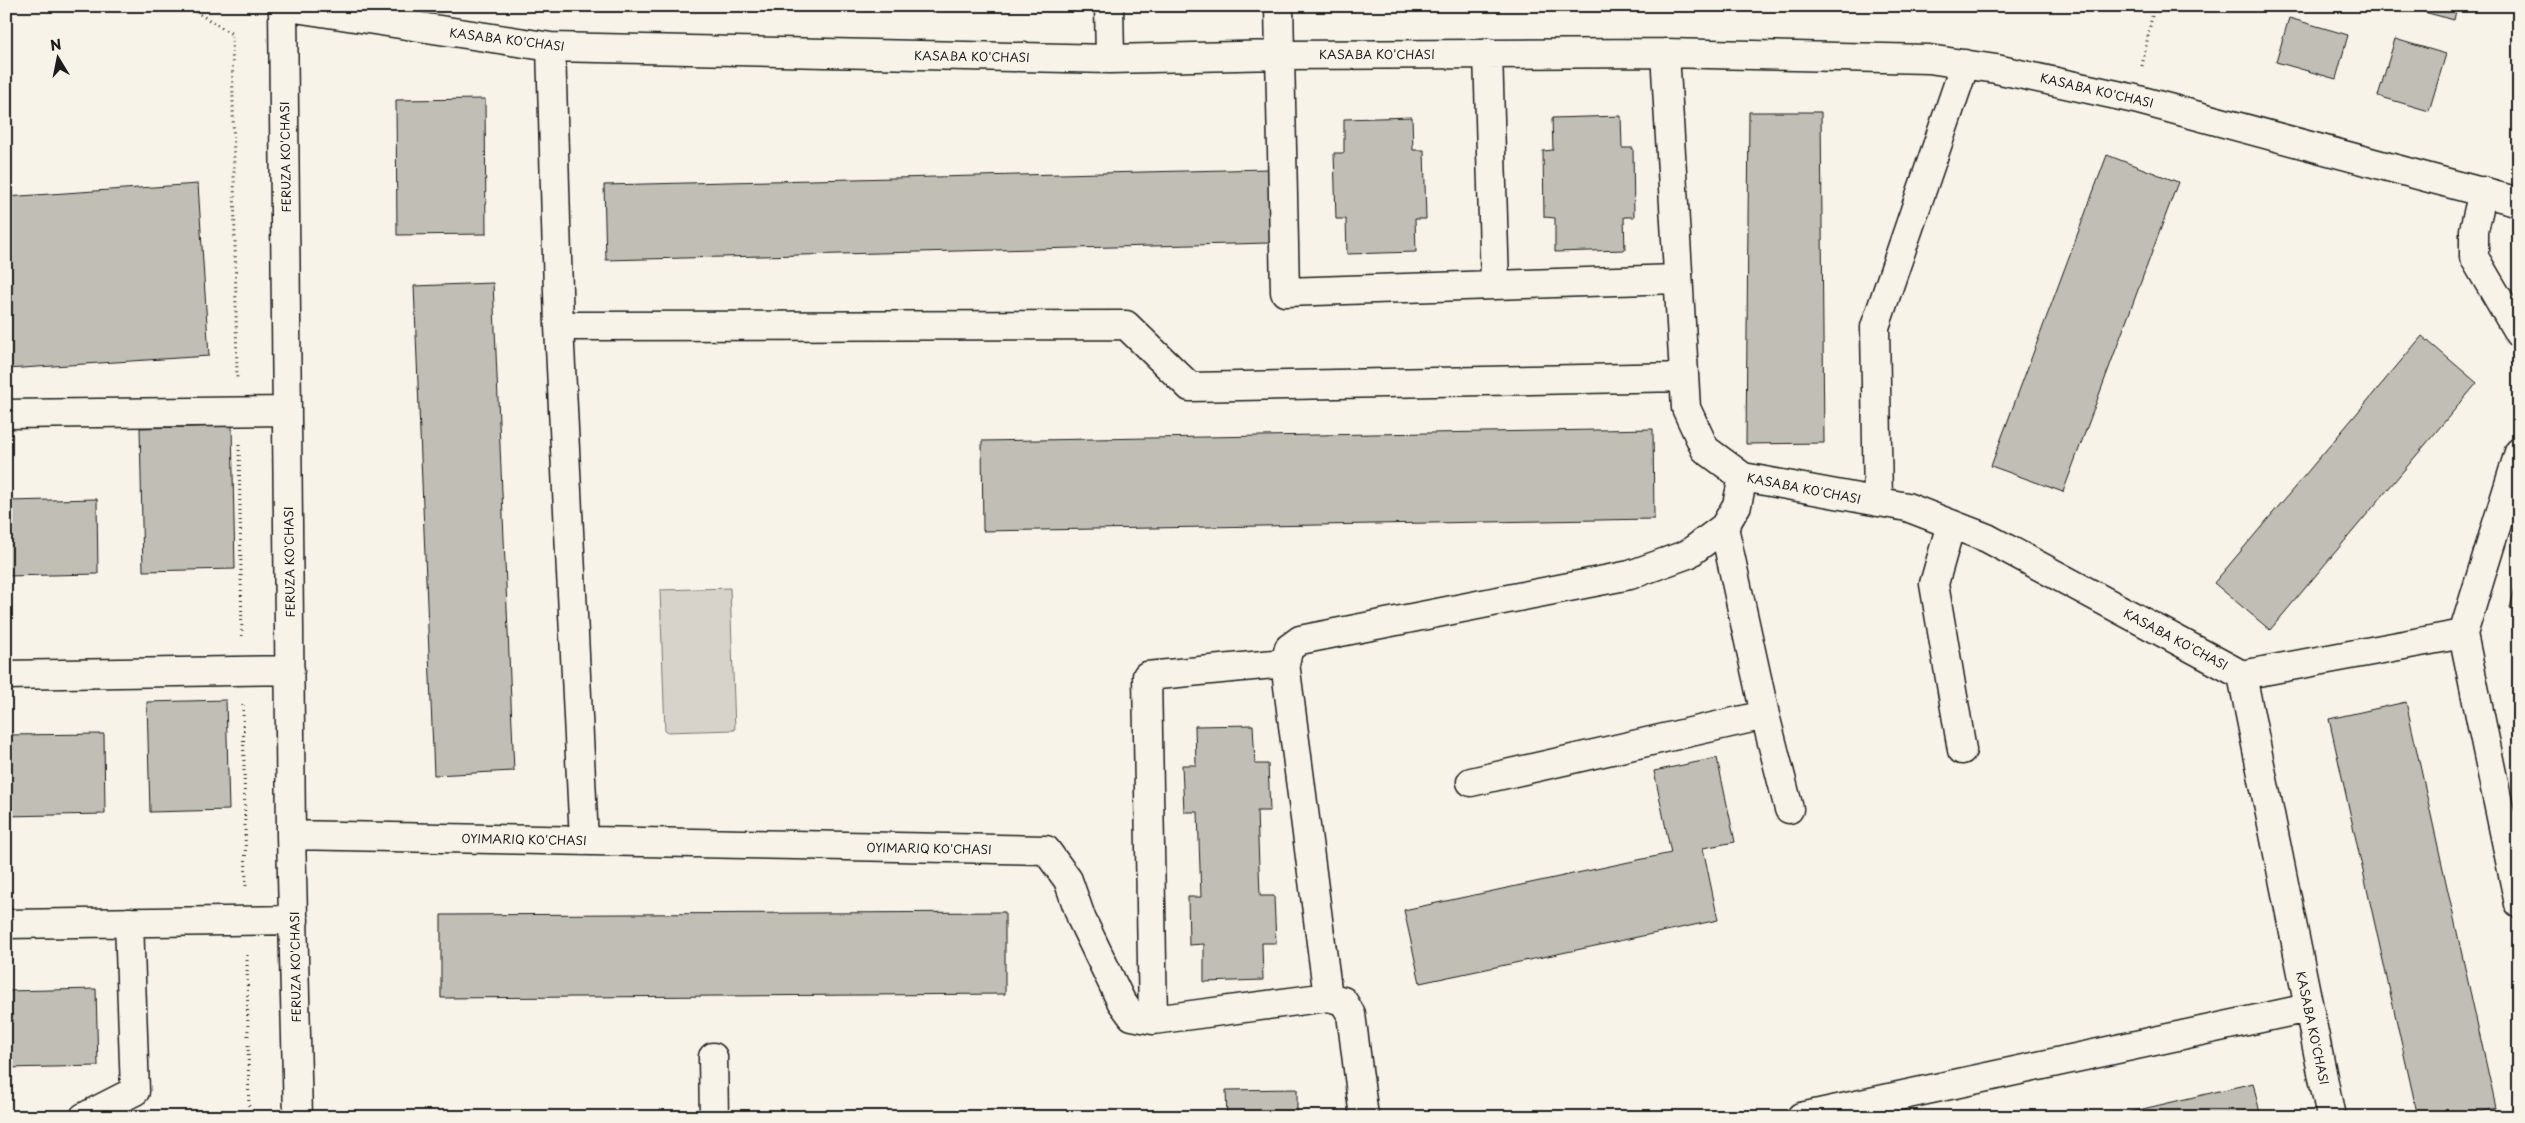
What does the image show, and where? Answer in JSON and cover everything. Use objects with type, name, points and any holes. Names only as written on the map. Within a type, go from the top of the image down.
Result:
[{"type":"street","name":"KASABA KO'CHASI","points":[[283,6],[551,47],[1110,59],[1488,53],[1664,53],[1863,56],[1929,59],[2065,82],[2136,99],[2519,202]]},
{"type":"street","name":"FERUZA KO'CHASI","points":[[283,6],[292,835],[298,1117]]},
{"type":"street","points":[[1109,6],[1110,59]]},
{"type":"street","points":[[1279,6],[1285,292],[1678,279]]},
{"type":"street","points":[[551,47],[559,326],[584,840]]},
{"type":"street","points":[[1488,53],[1496,285]]},
{"type":"street","name":"KASABA KO'CHASI","points":[[1664,53],[1686,408],[1705,449],[1743,477],[1907,507],[1987,538],[2242,675],[2463,634]]},
{"type":"street","points":[[1878,502],[1875,326],[1965,64]]},
{"type":"street","points":[[2483,191],[2474,230],[2474,256],[2519,334]]},
{"type":"street","points":[[559,326],[1126,325],[1190,387],[1684,377]]},
{"type":"street","points":[[6,414],[287,410]]},
{"type":"street","points":[[2519,452],[2463,634],[2519,904]]},
{"type":"street","points":[[1364,1117],[1351,1014],[1343,1001],[1328,997],[1285,663],[1289,648],[1300,640],[1630,574],[1688,554],[1724,527],[1736,505],[1743,477]]},
{"type":"street","points":[[1951,524],[1934,584],[1962,750]]},
{"type":"street","points":[[1724,527],[1765,715],[1789,808]]},
{"type":"street","points":[[1153,1020],[1147,676],[1285,663]]},
{"type":"street","points":[[6,675],[290,670]]},
{"type":"street","name":"KASABA KO'CHASI","points":[[2242,675],[2331,1117]]},
{"type":"street","points":[[1472,782],[1765,715]]},
{"type":"street","name":"OYIMARIQ KO'CHASI","points":[[292,835],[1046,850],[1068,880],[1082,920],[1122,1001],[1132,1016],[1153,1020],[1328,997]]},
{"type":"street","points":[[6,924],[294,920]]},
{"type":"street","points":[[84,1117],[136,1091],[129,922]]},
{"type":"street","points":[[1801,1117],[2308,1008]]},
{"type":"street","points":[[713,1057],[714,1117]]},
{"type":"path","points":[[122,6],[188,7],[232,34],[249,1117]]},
{"type":"path","points":[[2136,99],[2154,6]]},
{"type":"shaded area","points":[[730,588],[735,730],[665,732],[660,590]]},
{"type":"building","points":[[2402,6],[2457,6],[2454,20]]},
{"type":"building","points":[[2289,18],[2348,35],[2336,79],[2276,62]]},
{"type":"building","points":[[2395,39],[2446,54],[2429,111],[2378,96]]},
{"type":"building","points":[[485,99],[486,234],[397,235],[396,100]]},
{"type":"building","points":[[1749,112],[1821,112],[1824,443],[1746,444]]},
{"type":"building","points":[[1621,116],[1622,148],[1633,148],[1634,217],[1624,217],[1625,250],[1555,252],[1555,218],[1544,217],[1543,151],[1553,150],[1552,118]]},
{"type":"building","points":[[1412,117],[1413,150],[1424,150],[1426,219],[1415,219],[1416,252],[1347,254],[1346,219],[1336,219],[1334,153],[1344,153],[1344,119]]},
{"type":"building","points":[[2107,155],[2178,182],[2063,492],[1991,466]]},
{"type":"building","points":[[1268,169],[1270,243],[606,260],[604,185]]},
{"type":"building","points":[[198,184],[209,356],[6,369],[6,197]]},
{"type":"building","points":[[493,283],[514,771],[434,775],[414,286]]},
{"type":"building","points":[[2422,336],[2477,383],[2270,630],[2214,583]]},
{"type":"building","points":[[232,426],[235,569],[143,571],[140,428]]},
{"type":"building","points":[[1653,429],[1654,519],[983,531],[982,441]]},
{"type":"building","points":[[97,499],[98,574],[6,576],[6,501]]},
{"type":"building","points":[[2519,572],[2519,610],[2510,608]]},
{"type":"building","points":[[226,700],[229,810],[150,812],[147,702]]},
{"type":"building","points":[[2406,702],[2496,1108],[2458,1117],[2418,1117],[2329,719]]},
{"type":"building","points":[[1253,725],[1255,764],[1268,764],[1270,811],[1257,811],[1260,896],[1274,896],[1276,943],[1262,943],[1263,980],[1204,982],[1204,944],[1189,945],[1188,897],[1201,897],[1198,812],[1184,812],[1182,765],[1196,765],[1195,726]]},
{"type":"building","points":[[104,734],[105,814],[6,816],[6,735]]},
{"type":"building","points":[[1717,758],[1735,842],[1703,848],[1718,920],[1420,983],[1404,910],[1671,853],[1654,771]]},
{"type":"building","points":[[1005,912],[1005,994],[441,998],[441,915]]},
{"type":"building","points":[[96,989],[98,1066],[6,1068],[6,991]]},
{"type":"building","points":[[2253,1083],[2261,1117],[2109,1117]]},
{"type":"building","points":[[1297,1089],[1297,1117],[1227,1117],[1226,1090]]}]
